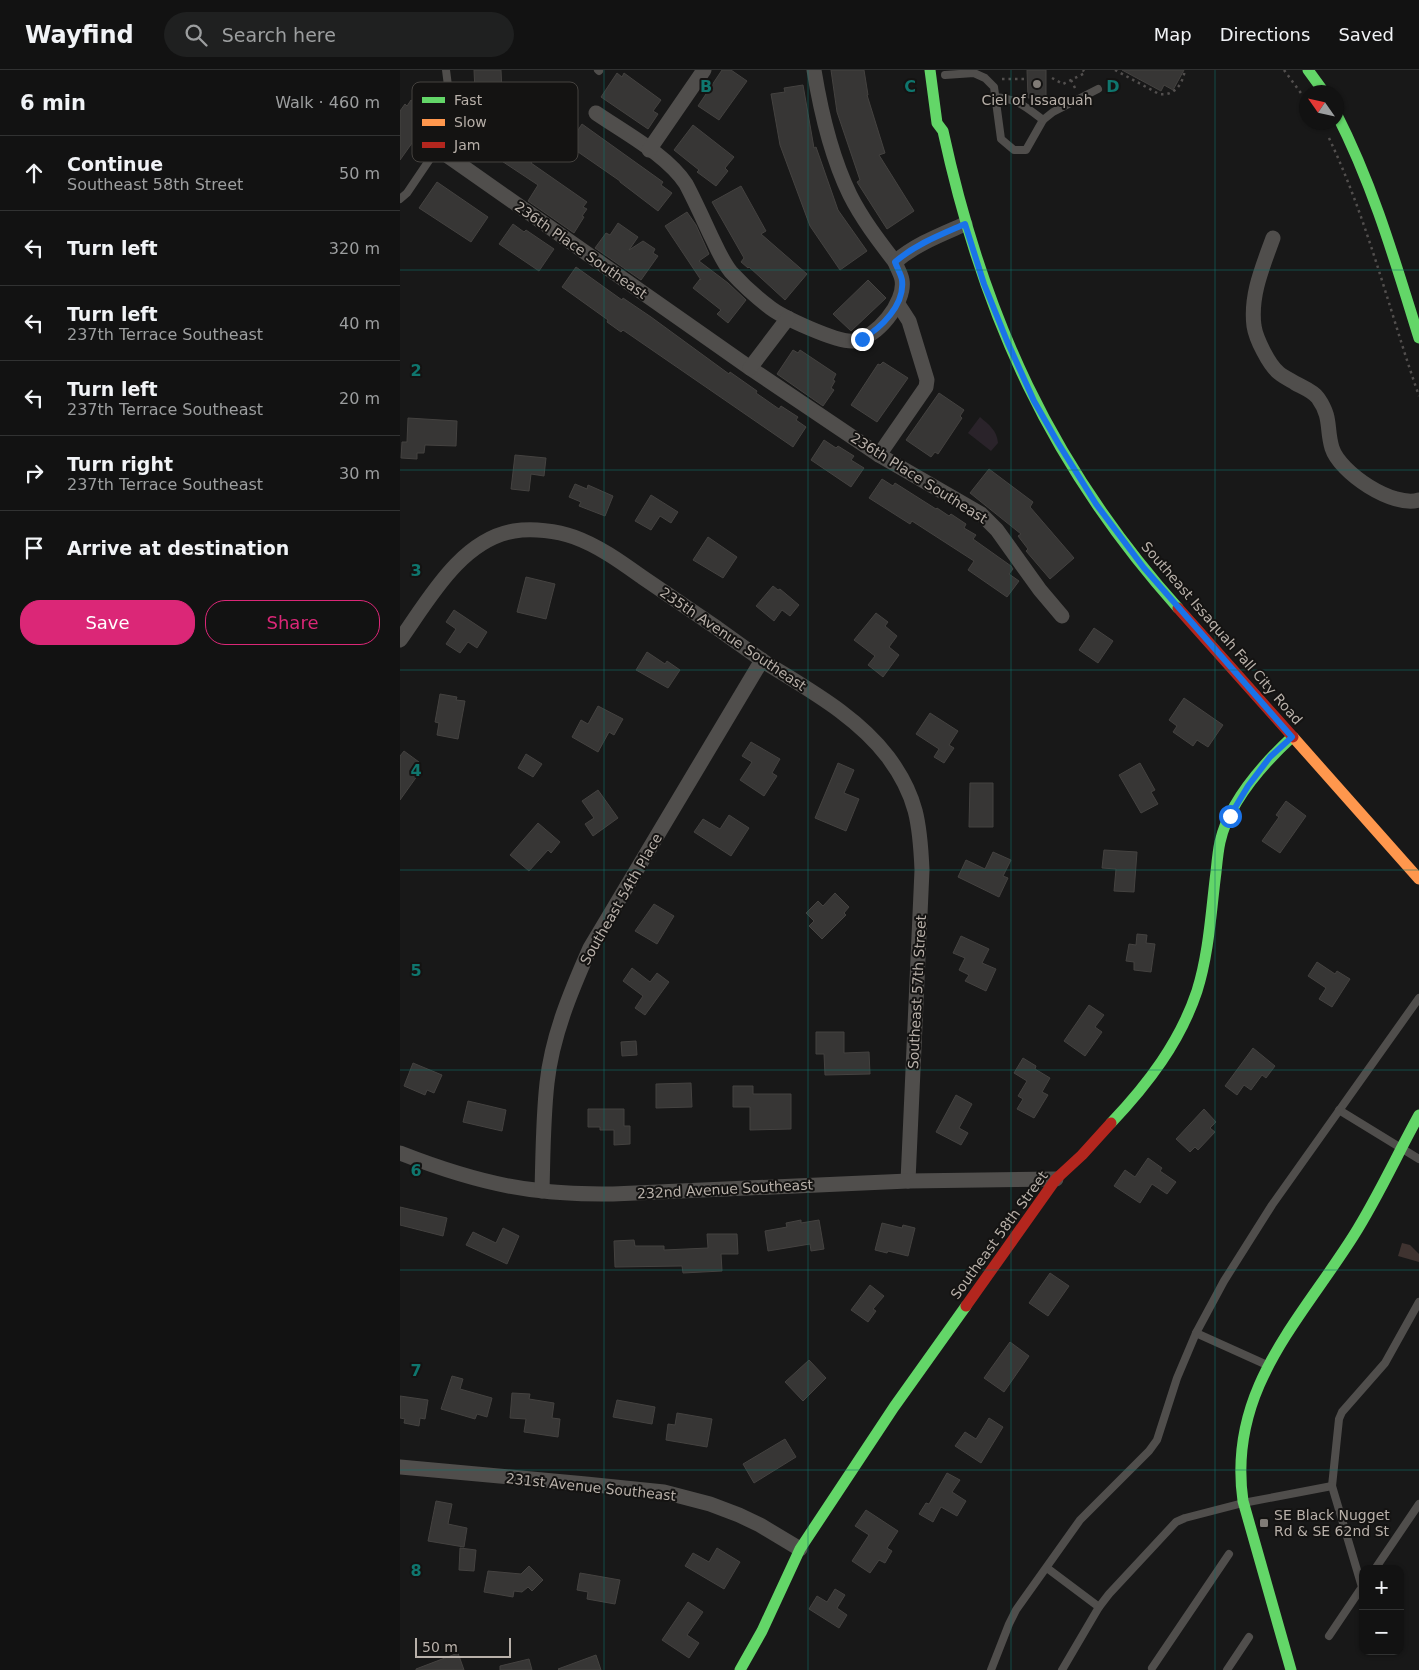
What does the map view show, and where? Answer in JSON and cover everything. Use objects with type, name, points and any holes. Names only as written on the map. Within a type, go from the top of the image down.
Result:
[{"type":"street","points":[[649,150],[704,70]]},
{"type":"street","points":[[596,113],[669,164],[680,175],[723,260],[732,272],[767,305],[788,318],[845,341],[854,341],[869,335],[890,315],[898,304],[902,279],[895,262],[867,224],[850,195],[827,135],[814,70]]},
{"type":"street","name":"Southeast Issaquah Fall City Road","points":[[930,70],[937,123],[946,126],[965,224],[984,284],[1034,401],[1058,443],[1096,504],[1144,568],[1419,879]]},
{"type":"street","points":[[1308,70],[1319,85]]},
{"type":"street","points":[[1344,129],[1358,155],[1375,195],[1419,338]]},
{"type":"street","name":"236th Place Southeast","points":[[457,162],[750,368],[879,454],[990,521],[1040,590],[1062,616]]},
{"type":"street","points":[[895,262],[915,247],[965,224]]},
{"type":"street","points":[[1274,238],[1255,288],[1254,326],[1260,344],[1278,372],[1316,396],[1328,414],[1332,449],[1342,464],[1364,482],[1390,497],[1404,501],[1419,500]]},
{"type":"street","points":[[879,454],[926,387],[927,380],[909,320],[898,304]]},
{"type":"street","points":[[750,368],[788,318]]},
{"type":"street","name":"235th Avenue Southeast","points":[[400,640],[453,566],[480,545],[514,531],[532,530],[574,537],[593,545],[615,558],[762,660],[831,705],[868,734],[888,757],[902,778],[914,804]]},
{"type":"street","name":"Southeast 54th Place","points":[[542,1191],[547,1082],[554,1049],[572,988],[590,948],[762,660]]},
{"type":"street","name":"Southeast 58th Street","points":[[740,1670],[762,1631],[800,1549],[894,1406],[1056,1179],[1082,1155],[1137,1096],[1172,1047],[1185,1024],[1197,990],[1204,961],[1220,841],[1230,816],[1248,786],[1270,757],[1292,737]]},
{"type":"street","name":"Southeast 57th Street","points":[[908,1181],[922,870],[920,830],[914,804]]},
{"type":"street","points":[[1291,1670],[1243,1503],[1241,1481],[1242,1440],[1255,1391],[1267,1364],[1279,1343],[1354,1235],[1419,1115]]},
{"type":"street","name":"232nd Avenue Southeast","points":[[400,1153],[482,1180],[542,1191],[576,1194],[908,1181],[1056,1179]]},
{"type":"street","name":"231st Avenue Southeast","points":[[400,1467],[664,1492],[710,1504],[740,1515],[800,1549]]},
{"type":"lane","points":[[945,76],[974,72],[985,78],[994,87],[1001,139],[1014,150],[1026,150],[1043,120],[1053,112],[1098,90]]},
{"type":"lane","points":[[995,97],[1014,100],[1043,120]]},
{"type":"lane","points":[[400,199],[407,193],[429,162]]},
{"type":"lane","points":[[991,1670],[1016,1610],[1080,1520],[1149,1451],[1157,1440],[1177,1378],[1196,1333],[1224,1281],[1272,1204],[1419,998]]},
{"type":"lane","points":[[1339,1110],[1419,1159]]},
{"type":"lane","points":[[1359,1574],[1332,1486],[1338,1419],[1342,1412],[1386,1363],[1419,1302]]},
{"type":"lane","points":[[1196,1333],[1267,1364]]},
{"type":"lane","points":[[1062,1670],[1099,1607],[1109,1594],[1176,1522],[1243,1503],[1332,1486]]},
{"type":"lane","points":[[1378,1565],[1419,1504]]},
{"type":"lane","points":[[1153,1669],[1229,1554]]},
{"type":"lane","points":[[1047,1568],[1099,1607]]},
{"type":"lane","points":[[1330,1636],[1359,1593]]},
{"type":"lane","points":[[1227,1670],[1249,1638]]},
{"type":"path","points":[[1052,78],[1063,84],[1085,73],[1083,70]]},
{"type":"path","points":[[1115,70],[1159,94],[1165,95],[1172,93],[1177,87],[1183,79],[1185,70]]},
{"type":"path","points":[[1284,70],[1299,90]]},
{"type":"path","points":[[1000,79],[1028,79]]},
{"type":"path","points":[[1071,80],[1077,91]]},
{"type":"path","points":[[1325,130],[1344,171],[1365,229],[1419,396]]},
{"type":"shaded area","points":[[980,417],[992,428],[997,438],[998,443],[991,451],[968,433]]},
{"type":"shaded area","points":[[1402,1243],[1410,1245],[1419,1254],[1419,1262],[1398,1256]]},
{"type":"building","points":[[474,70],[501,70],[502,82],[475,82]]},
{"type":"building","points":[[722,70],[731,70],[747,81],[719,120],[698,106]]},
{"type":"building","points":[[831,70],[864,70],[867,95],[885,153],[879,155],[914,211],[887,229],[857,182],[860,180],[837,112]]},
{"type":"building","points":[[1027,70],[1046,70],[1046,97],[1028,98]]},
{"type":"building","name":"Ciel of Issaquah","points":[[1122,70],[1184,70],[1173,90],[1164,85],[1161,91]]},
{"type":"building","points":[[617,73],[622,77],[624,73],[661,100],[653,111],[658,114],[648,129],[601,97]]},
{"type":"building","points":[[803,85],[814,148],[816,147],[838,210],[867,251],[840,270],[810,226],[780,145],[771,94],[785,92],[784,88]]},
{"type":"building","points":[[412,101],[412,143],[400,160],[400,111],[405,104],[407,106]]},
{"type":"building","points":[[582,124],[663,182],[661,185],[672,193],[658,211],[620,181],[578,152],[578,130]]},
{"type":"building","points":[[693,125],[734,157],[725,168],[728,171],[716,186],[697,172],[699,170],[674,150]]},
{"type":"building","points":[[503,162],[532,162],[587,202],[583,207],[587,209],[582,216],[584,217],[574,233],[528,201],[538,185]]},
{"type":"building","points":[[437,182],[488,217],[471,242],[419,208]]},
{"type":"building","points":[[741,186],[766,231],[761,234],[807,274],[785,300],[741,262],[744,258],[712,202]]},
{"type":"building","points":[[687,212],[696,225],[709,254],[699,261],[728,283],[746,300],[728,323],[717,314],[721,310],[693,288],[701,280],[665,226]]},
{"type":"building","points":[[618,223],[638,237],[629,250],[643,241],[655,249],[653,253],[658,256],[641,280],[595,248],[606,233],[610,235]]},
{"type":"building","points":[[513,224],[524,232],[526,230],[554,249],[539,271],[499,244]]},
{"type":"building","points":[[576,267],[622,300],[623,298],[651,317],[729,374],[730,372],[779,409],[781,406],[798,417],[796,420],[806,427],[793,447],[623,330],[621,332],[607,322],[608,320],[562,287]]},
{"type":"building","points":[[868,280],[886,298],[851,331],[833,314]]},
{"type":"building","points":[[793,350],[798,353],[800,350],[836,374],[831,388],[834,390],[823,406],[777,374]]},
{"type":"building","points":[[883,362],[908,378],[877,422],[851,405],[878,364],[880,365]]},
{"type":"building","points":[[939,393],[964,410],[960,416],[962,418],[938,454],[935,452],[931,457],[906,440]]},
{"type":"building","points":[[408,418],[457,421],[456,446],[425,445],[424,453],[417,453],[417,459],[401,458],[402,442],[407,442]]},
{"type":"building","points":[[824,440],[854,456],[851,460],[864,468],[851,487],[811,460]]},
{"type":"building","points":[[515,455],[546,458],[544,476],[531,474],[529,491],[511,489]]},
{"type":"building","points":[[989,469],[1033,502],[1030,507],[1074,558],[1050,579],[1026,551],[1028,549],[1018,536],[1021,534],[970,493]]},
{"type":"building","points":[[882,479],[893,486],[895,483],[936,509],[949,516],[951,514],[966,524],[964,528],[976,535],[973,539],[1011,566],[1013,569],[1009,574],[1019,581],[1007,597],[968,570],[974,561],[912,521],[910,524],[869,498]]},
{"type":"building","points":[[575,484],[587,489],[588,485],[613,496],[605,516],[579,506],[581,502],[569,497]]},
{"type":"building","points":[[651,495],[678,512],[671,523],[660,516],[651,530],[635,521]]},
{"type":"building","points":[[708,537],[737,557],[723,578],[693,560]]},
{"type":"building","points":[[526,577],[555,584],[546,619],[517,612]]},
{"type":"building","points":[[773,586],[778,590],[780,589],[799,605],[790,616],[782,610],[774,621],[756,606]]},
{"type":"building","points":[[454,610],[487,632],[477,648],[468,642],[460,653],[446,644],[456,629],[446,622]]},
{"type":"building","points":[[876,613],[888,622],[885,626],[897,636],[889,647],[899,655],[883,677],[868,665],[875,656],[854,640]]},
{"type":"building","points":[[1094,628],[1113,641],[1098,663],[1079,650]]},
{"type":"building","points":[[647,652],[665,664],[667,661],[680,670],[668,688],[636,670]]},
{"type":"building","points":[[440,694],[457,697],[456,700],[465,701],[458,739],[437,735],[439,723],[435,722]]},
{"type":"building","points":[[1184,698],[1223,725],[1208,747],[1197,740],[1193,746],[1173,732],[1177,726],[1169,720]]},
{"type":"building","points":[[598,706],[623,719],[614,735],[609,732],[598,752],[572,737],[581,720],[588,724]]},
{"type":"building","points":[[930,713],[958,731],[949,745],[954,748],[944,763],[934,757],[939,749],[916,734]]},
{"type":"building","points":[[751,742],[780,759],[772,773],[777,776],[764,796],[740,780],[752,762],[742,756]]},
{"type":"building","points":[[404,751],[419,762],[415,768],[420,772],[400,800],[400,756]]},
{"type":"building","points":[[526,754],[542,764],[533,777],[518,768]]},
{"type":"building","points":[[838,763],[854,770],[844,793],[859,799],[846,831],[815,818]]},
{"type":"building","points":[[1140,763],[1155,790],[1151,792],[1158,804],[1141,813],[1119,775]]},
{"type":"building","points":[[970,783],[993,783],[993,827],[969,827]]},
{"type":"building","points":[[598,790],[618,818],[593,836],[585,824],[594,818],[582,801]]},
{"type":"building","points":[[1286,801],[1306,816],[1280,853],[1262,841],[1279,817],[1276,815]]},
{"type":"building","points":[[729,815],[749,828],[731,856],[694,832],[703,819],[720,829]]},
{"type":"building","points":[[538,823],[560,842],[551,853],[548,850],[529,871],[510,855]]},
{"type":"building","points":[[1104,850],[1137,852],[1134,892],[1114,891],[1116,869],[1102,868]]},
{"type":"building","points":[[993,852],[1011,860],[1003,876],[1008,878],[999,897],[958,877],[966,860],[985,869]]},
{"type":"building","points":[[835,893],[849,907],[844,913],[846,915],[822,939],[809,926],[814,921],[806,913],[818,901],[823,906]]},
{"type":"building","points":[[654,904],[674,916],[657,944],[635,931]]},
{"type":"building","points":[[1137,934],[1147,935],[1146,943],[1155,944],[1151,972],[1134,970],[1134,962],[1126,961],[1129,944],[1136,945]]},
{"type":"building","points":[[961,936],[989,949],[982,963],[996,969],[986,991],[965,981],[969,975],[959,970],[965,958],[953,953]]},
{"type":"building","points":[[1317,962],[1335,974],[1337,971],[1350,979],[1332,1007],[1319,999],[1326,988],[1308,976]]},
{"type":"building","points":[[632,968],[650,982],[657,973],[669,982],[645,1015],[635,1008],[643,996],[623,981]]},
{"type":"building","points":[[1089,1005],[1104,1015],[1095,1027],[1102,1032],[1085,1056],[1064,1041]]},
{"type":"building","points":[[816,1032],[844,1032],[844,1053],[869,1052],[870,1074],[825,1075],[824,1054],[816,1054]]},
{"type":"building","points":[[636,1041],[637,1055],[622,1056],[621,1042]]},
{"type":"building","points":[[1253,1048],[1275,1066],[1266,1078],[1262,1075],[1251,1090],[1244,1085],[1237,1095],[1225,1086]]},
{"type":"building","points":[[1023,1058],[1036,1066],[1035,1069],[1050,1078],[1042,1092],[1048,1095],[1034,1118],[1017,1109],[1023,1099],[1018,1096],[1027,1081],[1014,1073]]},
{"type":"building","points":[[413,1063],[442,1075],[434,1093],[427,1090],[425,1095],[404,1086]]},
{"type":"building","points":[[691,1083],[692,1107],[656,1108],[656,1084]]},
{"type":"building","points":[[733,1086],[753,1086],[753,1094],[791,1094],[791,1129],[750,1130],[750,1107],[733,1107]]},
{"type":"building","points":[[956,1095],[972,1104],[959,1128],[968,1133],[961,1145],[936,1132]]},
{"type":"building","points":[[468,1101],[506,1110],[502,1131],[463,1122]]},
{"type":"building","points":[[588,1109],[624,1109],[624,1126],[630,1126],[630,1144],[614,1145],[614,1130],[600,1130],[600,1127],[588,1127]]},
{"type":"building","points":[[1204,1109],[1216,1122],[1210,1128],[1215,1132],[1198,1150],[1195,1147],[1190,1152],[1176,1139]]},
{"type":"building","points":[[1148,1158],[1162,1168],[1160,1171],[1176,1182],[1167,1194],[1152,1184],[1140,1203],[1114,1186],[1125,1170],[1135,1177]]},
{"type":"building","points":[[400,1207],[447,1218],[443,1236],[400,1225]]},
{"type":"building","points":[[801,1220],[801,1223],[819,1220],[824,1249],[811,1251],[810,1244],[768,1251],[765,1231],[787,1227],[786,1223]]},
{"type":"building","points":[[882,1223],[902,1228],[903,1225],[915,1228],[908,1256],[875,1250]]},
{"type":"building","points":[[503,1228],[519,1236],[507,1264],[466,1245],[473,1232],[496,1243]]},
{"type":"building","points":[[707,1234],[737,1234],[738,1254],[721,1254],[722,1271],[683,1273],[682,1266],[615,1267],[614,1241],[634,1240],[635,1246],[664,1246],[664,1250],[708,1248]]},
{"type":"building","points":[[1050,1273],[1069,1286],[1048,1316],[1029,1303]]},
{"type":"building","points":[[870,1285],[884,1296],[873,1309],[876,1311],[868,1322],[851,1310]]},
{"type":"building","points":[[1010,1342],[1029,1356],[1004,1392],[984,1378]]},
{"type":"building","points":[[809,1360],[826,1378],[803,1401],[785,1382]]},
{"type":"building","points":[[452,1376],[463,1379],[460,1389],[492,1398],[487,1417],[477,1414],[475,1419],[441,1409]]},
{"type":"building","points":[[512,1393],[530,1394],[529,1399],[554,1403],[552,1418],[560,1419],[558,1437],[524,1432],[526,1419],[510,1418]]},
{"type":"building","points":[[400,1396],[428,1400],[425,1419],[420,1418],[419,1426],[404,1423],[405,1419],[400,1418]]},
{"type":"building","points":[[617,1400],[655,1407],[652,1424],[613,1417]]},
{"type":"building","points":[[677,1413],[712,1419],[707,1447],[666,1440],[668,1424],[675,1425]]},
{"type":"building","points":[[989,1418],[1003,1427],[981,1463],[955,1446],[965,1432],[976,1439]]},
{"type":"building","points":[[785,1439],[796,1457],[754,1483],[743,1464]]},
{"type":"building","points":[[947,1473],[960,1480],[952,1492],[966,1501],[957,1516],[941,1507],[933,1522],[919,1514],[926,1503],[929,1504]]},
{"type":"building","points":[[436,1501],[452,1504],[448,1524],[467,1528],[464,1547],[428,1541]]},
{"type":"building","points":[[866,1510],[898,1531],[887,1548],[892,1551],[885,1563],[879,1560],[870,1573],[852,1561],[869,1535],[855,1526]]},
{"type":"building","points":[[460,1548],[476,1550],[474,1571],[459,1570]]},
{"type":"building","points":[[717,1548],[740,1562],[724,1589],[685,1566],[693,1553],[709,1562]]},
{"type":"building","points":[[529,1566],[543,1580],[532,1591],[528,1587],[522,1592],[514,1591],[513,1597],[484,1592],[488,1571],[521,1574]]},
{"type":"building","points":[[580,1573],[620,1580],[615,1604],[587,1599],[588,1592],[577,1590]]},
{"type":"building","points":[[835,1589],[845,1595],[837,1608],[847,1615],[839,1628],[809,1609],[817,1596],[827,1602]]},
{"type":"building","points":[[688,1602],[703,1612],[687,1635],[699,1643],[689,1658],[662,1640]]},
{"type":"building","points":[[458,1653],[464,1670],[416,1670],[416,1669]]},
{"type":"building","points":[[596,1655],[601,1670],[558,1669]]},
{"type":"building","points":[[529,1659],[532,1670],[500,1670],[500,1666]]},
{"type":"traffic: fast","points":[[930,70],[937,123],[943,131],[959,199],[979,264],[1001,326],[1028,386],[1058,443],[1093,500],[1133,554],[1178,608]]},
{"type":"traffic: fast","points":[[1308,70],[1319,85]]},
{"type":"traffic: fast","points":[[1344,130],[1372,196],[1419,338]]},
{"type":"traffic: fast","points":[[1111,1123],[1162,1062],[1182,1028],[1201,977],[1209,932],[1220,842],[1224,827],[1239,798],[1270,759],[1292,737]]},
{"type":"traffic: fast","points":[[1291,1670],[1243,1501],[1241,1461],[1246,1425],[1257,1391],[1272,1359],[1363,1221],[1419,1115]]},
{"type":"traffic: fast","points":[[740,1670],[762,1631],[800,1549],[894,1407],[966,1306]]},
{"type":"traffic: slow","points":[[1293,737],[1419,879]]},
{"type":"traffic: jam","points":[[1178,608],[1293,737]]},
{"type":"traffic: jam","points":[[966,1306],[1056,1179],[1082,1155],[1111,1123]]},
{"type":"place","name":"Ciel of Issaquah","points":[[1037,84]]},
{"type":"place","name":"SE Black Nugget Rd & SE 62nd St","points":[[1264,1523]]},
{"type":"route","points":[[862,339],[877,328],[898,304],[902,279],[895,262],[908,250],[965,224],[984,284],[1034,401],[1096,504],[1144,568],[1292,737],[1270,757],[1248,786],[1230,816]]}]
